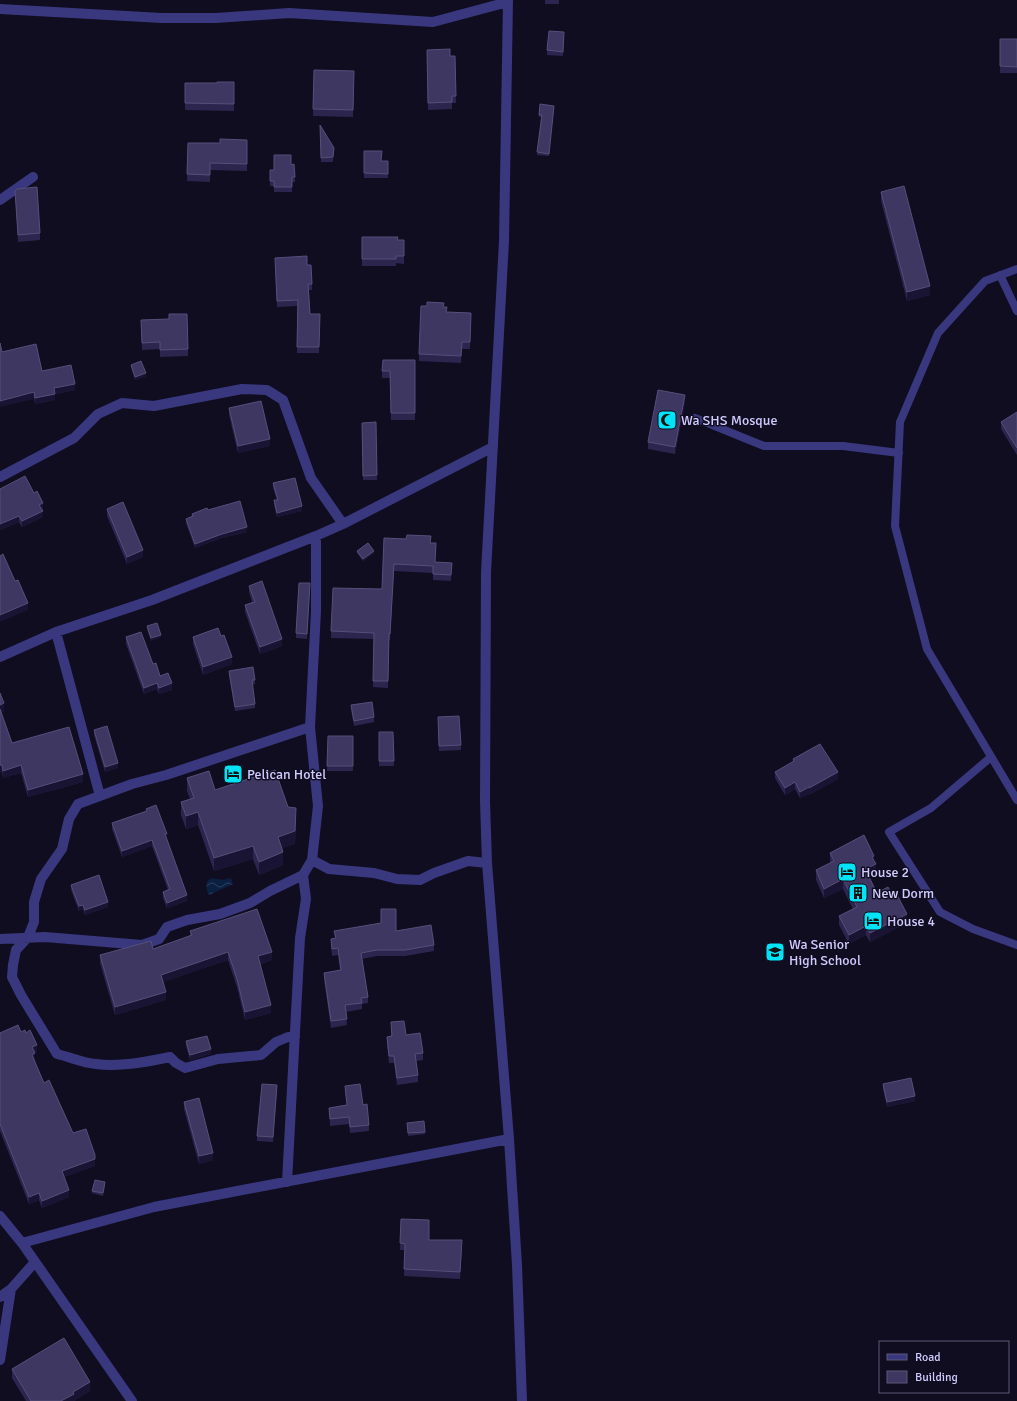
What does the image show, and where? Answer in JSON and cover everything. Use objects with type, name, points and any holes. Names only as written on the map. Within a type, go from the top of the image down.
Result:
[{"type":"street","points":[[0,10],[162,18],[216,18],[289,13],[432,22],[508,1],[504,241],[486,572],[485,802],[487,863],[509,1139],[517,1265],[522,1401]]},
{"type":"street","points":[[0,200],[33,177]]},
{"type":"street","points":[[0,477],[74,438],[98,414],[122,403],[154,406],[242,389],[267,390],[283,400],[311,478],[343,524]]},
{"type":"street","points":[[0,657],[56,632],[152,600],[316,536],[343,524],[493,447]]},
{"type":"street","points":[[0,939],[45,937],[142,945],[159,939],[168,927],[187,920],[220,914],[250,903],[303,875],[312,860],[318,806],[310,727],[316,611],[316,536]]},
{"type":"street","points":[[56,632],[100,796]]},
{"type":"street","points":[[295,1037],[288,1037],[276,1042],[261,1055],[218,1059],[185,1068],[176,1064],[170,1058],[117,1066],[95,1064],[57,1054],[21,995],[12,977],[16,950],[28,937],[34,922],[34,902],[41,879],[62,849],[69,819],[78,804],[132,784],[172,773],[310,727]]},
{"type":"street","points":[[312,860],[329,868],[374,873],[397,880],[420,880],[434,873],[468,861],[487,863]]},
{"type":"street","points":[[287,1182],[300,938],[306,899],[303,875]]},
{"type":"street","points":[[22,1243],[154,1207],[509,1139]]},
{"type":"street","points":[[0,1216],[22,1243],[132,1401]]},
{"type":"street","points":[[0,1297],[11,1289],[35,1262]]},
{"type":"street","points":[[0,1360],[11,1289]]},
{"type":"lane","points":[[1017,269],[1000,274],[985,282],[938,333],[900,422],[895,526],[928,649],[1017,800]]},
{"type":"lane","points":[[1000,274],[1017,312]]},
{"type":"lane","points":[[695,418],[764,446],[843,446],[899,453]]},
{"type":"lane","points":[[992,757],[931,808],[889,832],[940,912],[973,929],[1017,945]]},
{"type":"water","points":[[212,878],[222,880],[231,878],[233,884],[209,895],[206,885]]},
{"type":"building","points":[[549,31],[564,32],[563,52],[547,50]]},
{"type":"building","points":[[1000,39],[1017,39],[1017,67],[1000,66]]},
{"type":"building","points":[[450,49],[450,56],[455,56],[456,96],[452,96],[452,102],[428,103],[427,50]]},
{"type":"building","points":[[314,70],[354,71],[353,110],[313,109]]},
{"type":"building","points":[[234,82],[234,104],[185,103],[185,83]]},
{"type":"building","points":[[540,104],[554,106],[549,154],[537,152],[542,115],[539,115]]},
{"type":"building","points":[[320,125],[334,148],[333,157],[321,158]]},
{"type":"building","points":[[220,139],[247,140],[247,164],[210,163],[210,175],[187,174],[188,143],[220,143]]},
{"type":"building","points":[[364,151],[382,151],[381,161],[388,161],[388,174],[364,173]]},
{"type":"building","points":[[274,155],[291,155],[291,165],[294,164],[295,177],[292,177],[292,187],[274,187],[274,181],[270,181],[270,170],[274,170]]},
{"type":"building","points":[[904,186],[930,286],[907,292],[881,192]]},
{"type":"building","points":[[37,187],[40,233],[18,235],[15,191],[17,189]]},
{"type":"building","points":[[362,237],[398,237],[397,240],[404,240],[404,256],[396,256],[396,259],[362,259]]},
{"type":"building","points":[[307,256],[307,265],[311,265],[312,284],[308,284],[310,314],[320,314],[319,347],[297,347],[298,300],[277,301],[275,258]]},
{"type":"building","points":[[427,302],[444,303],[443,307],[447,307],[446,312],[471,313],[470,342],[462,342],[461,356],[419,354],[421,306],[427,306]]},
{"type":"building","points":[[169,314],[187,314],[188,349],[160,350],[160,342],[142,343],[141,320],[169,319]]},
{"type":"building","points":[[0,343],[2,352],[36,344],[42,371],[71,365],[75,384],[54,388],[55,394],[35,398],[34,392],[0,401]]},
{"type":"building","points":[[383,360],[415,360],[415,413],[391,413],[390,371],[382,371]]},
{"type":"building","points":[[141,361],[146,373],[135,377],[131,365]]},
{"type":"building","points":[[658,390],[685,395],[675,447],[648,442]]},
{"type":"building","points":[[261,401],[270,439],[238,446],[229,408]]},
{"type":"building","points":[[1017,412],[1017,448],[1001,422]]},
{"type":"building","points":[[376,422],[377,475],[363,476],[362,423]]},
{"type":"building","points":[[25,476],[34,493],[37,491],[43,503],[39,505],[43,511],[22,521],[19,516],[0,524],[0,489]]},
{"type":"building","points":[[295,478],[302,506],[277,513],[274,500],[278,500],[273,483]]},
{"type":"building","points":[[240,501],[247,527],[195,544],[186,519],[193,516],[192,514],[207,508],[208,510]]},
{"type":"building","points":[[123,502],[143,550],[127,557],[107,509]]},
{"type":"building","points":[[407,535],[431,536],[430,543],[436,543],[435,562],[452,563],[451,575],[433,574],[433,566],[394,564],[390,634],[389,633],[388,681],[373,681],[374,633],[331,631],[333,588],[382,589],[384,538],[406,539]]},
{"type":"building","points":[[368,543],[374,551],[363,559],[357,551]]},
{"type":"building","points":[[3,554],[15,581],[18,580],[28,603],[0,615],[0,556]]},
{"type":"building","points":[[262,581],[282,639],[260,647],[245,605],[255,602],[249,586]]},
{"type":"building","points":[[299,583],[310,583],[307,634],[296,633]]},
{"type":"building","points":[[157,623],[161,635],[151,638],[147,626]]},
{"type":"building","points":[[218,628],[221,636],[224,635],[232,657],[203,667],[193,637]]},
{"type":"building","points":[[141,632],[153,664],[156,663],[160,676],[168,673],[172,683],[159,688],[157,683],[144,688],[126,637]]},
{"type":"building","points":[[253,667],[255,680],[252,680],[255,704],[235,707],[229,671]]},
{"type":"building","points":[[0,693],[4,703],[0,705]]},
{"type":"building","points":[[372,702],[374,717],[354,721],[351,705]]},
{"type":"building","points":[[0,709],[12,743],[69,727],[83,774],[28,790],[21,765],[3,771],[2,765],[0,765]]},
{"type":"building","points":[[459,716],[461,745],[439,746],[438,717]]},
{"type":"building","points":[[107,726],[118,763],[105,767],[94,730]]},
{"type":"building","points":[[379,732],[393,732],[394,761],[379,761]]},
{"type":"building","points":[[328,736],[353,736],[353,766],[327,766]]},
{"type":"building","points":[[820,744],[838,772],[800,792],[795,782],[785,788],[775,772],[794,761],[793,759]]},
{"type":"building","points":[[275,770],[288,807],[296,808],[295,831],[278,837],[283,852],[259,862],[253,846],[214,858],[198,812],[186,816],[181,802],[194,798],[187,778],[209,771],[215,790]]},
{"type":"building","points":[[156,805],[187,895],[167,903],[163,892],[170,889],[152,840],[122,851],[112,823],[147,811],[146,809]]},
{"type":"building","name":"New Dorm","points":[[864,835],[874,856],[872,857],[876,864],[865,869],[877,893],[888,887],[892,895],[896,893],[907,914],[870,933],[866,926],[849,935],[839,916],[857,907],[843,879],[824,889],[816,870],[834,861],[830,853]]},
{"type":"building","points":[[99,875],[108,902],[85,910],[83,905],[79,906],[71,885]]},
{"type":"building","points":[[257,909],[272,952],[258,956],[271,1005],[245,1012],[237,979],[228,952],[161,975],[166,992],[115,1007],[100,955],[151,941],[153,949],[192,935],[190,931]]},
{"type":"building","points":[[381,909],[396,909],[396,931],[431,925],[434,945],[405,950],[377,950],[361,953],[368,997],[361,998],[362,1003],[345,1005],[347,1019],[331,1021],[324,973],[341,970],[338,948],[332,949],[331,939],[336,938],[334,931],[381,923]]},
{"type":"building","points":[[404,1021],[406,1035],[420,1033],[423,1053],[415,1054],[418,1075],[397,1078],[394,1056],[389,1056],[387,1037],[392,1036],[391,1022]]},
{"type":"building","points":[[18,1025],[21,1032],[25,1030],[26,1033],[30,1030],[37,1045],[32,1047],[35,1053],[32,1055],[44,1083],[49,1080],[73,1133],[86,1129],[95,1155],[95,1159],[62,1171],[69,1190],[42,1201],[39,1193],[29,1197],[0,1124],[0,1033]]},
{"type":"building","points":[[207,1036],[211,1049],[190,1055],[186,1041]]},
{"type":"building","points":[[911,1078],[915,1096],[887,1102],[883,1084]]},
{"type":"building","points":[[262,1084],[277,1085],[273,1137],[257,1136]]},
{"type":"building","points":[[360,1084],[363,1105],[367,1104],[369,1125],[350,1127],[349,1117],[330,1119],[329,1108],[347,1105],[345,1086]]},
{"type":"building","points":[[199,1098],[213,1153],[199,1156],[184,1102]]},
{"type":"building","points":[[424,1121],[425,1132],[408,1133],[407,1123]]},
{"type":"building","points":[[95,1180],[105,1182],[103,1193],[92,1191]]},
{"type":"building","points":[[401,1219],[429,1220],[429,1240],[462,1240],[460,1272],[404,1269],[405,1244],[400,1243]]},
{"type":"building","points":[[64,1338],[90,1382],[73,1392],[74,1394],[61,1401],[31,1401],[12,1369]]},
{"type":"place","name":"Wa SHS Mosque","points":[[667,420]]},
{"type":"place","name":"Pelican Hotel","points":[[233,774]]},
{"type":"place","name":"House 2","points":[[847,872]]},
{"type":"place","name":"New Dorm","points":[[858,893]]},
{"type":"place","name":"House 4","points":[[873,921]]},
{"type":"place","name":"Wa Senior High School","points":[[775,952]]}]
